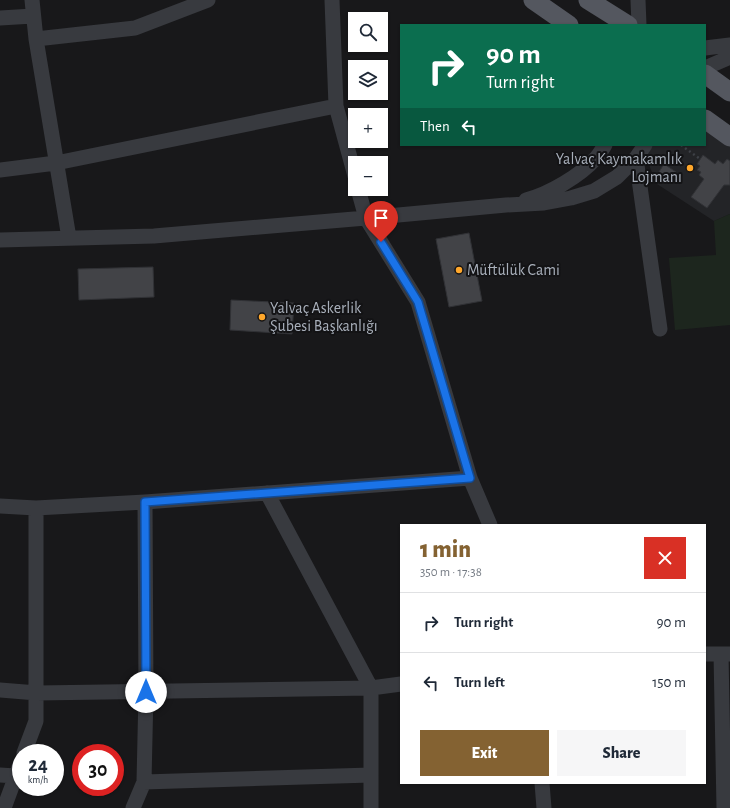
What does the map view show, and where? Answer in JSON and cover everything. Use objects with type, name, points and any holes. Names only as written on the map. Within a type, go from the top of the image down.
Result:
[{"type":"main road","points":[[533,0],[567,24]]},
{"type":"main road","points":[[588,0],[626,24]]},
{"type":"main road","points":[[706,75],[730,92]]},
{"type":"main road","points":[[706,120],[730,137]]},
{"type":"street","points":[[32,0],[36,39],[69,238]]},
{"type":"street","points":[[36,39],[135,28],[208,0]]},
{"type":"street","points":[[332,0],[336,106],[350,156]]},
{"type":"street","points":[[638,0],[639,24]]},
{"type":"street","points":[[0,18],[33,16]]},
{"type":"street","points":[[706,48],[730,45]]},
{"type":"street","points":[[706,68],[730,57]]},
{"type":"street","points":[[0,170],[56,163],[336,106]]},
{"type":"street","points":[[506,205],[533,198],[555,188],[576,175],[596,158],[604,146]]},
{"type":"street","points":[[1,242],[69,238],[154,236],[506,205],[544,203],[571,198],[594,191],[617,177],[636,158],[644,146]]},
{"type":"street","points":[[636,158],[660,329]]},
{"type":"street","points":[[360,196],[366,218],[418,302],[470,478],[490,524]]},
{"type":"street","points":[[2,505],[36,508],[145,502],[470,478]]},
{"type":"street","points":[[266,493],[371,688],[371,808]]},
{"type":"street","points":[[133,808],[144,782],[146,692],[145,502]]},
{"type":"street","points":[[27,744],[36,721],[37,694],[36,508]]},
{"type":"street","points":[[706,654],[725,654],[724,808]]},
{"type":"street","points":[[0,690],[37,694],[371,688],[400,684]]},
{"type":"street","points":[[0,775],[12,776]]},
{"type":"street","points":[[144,782],[371,775]]},
{"type":"street","points":[[542,784],[544,808]]},
{"type":"street","points":[[4,808],[12,785]]},
{"type":"path","points":[[681,146],[700,159]]},
{"type":"shaded area","name":"Yalvaç Kaymakamlık Lojmanı","points":[[706,127],[730,143],[730,214],[714,221],[657,184],[644,153],[649,146],[706,146]]},
{"type":"shaded area","points":[[730,214],[730,325],[675,330],[669,258],[716,255],[714,221]]},
{"type":"building","name":"Yalvaç Kaymakamlık Lojmanı","points":[[703,155],[715,164],[718,160],[723,164],[727,159],[730,161],[730,185],[724,185],[707,208],[691,197],[704,179],[699,175],[701,172],[697,170],[700,166],[697,164]]},
{"type":"building","points":[[664,164],[676,172],[669,183],[657,175]]},
{"type":"building","name":"Müftülük Cami","points":[[469,233],[482,301],[449,307],[436,239]]},
{"type":"building","points":[[153,267],[154,297],[79,300],[78,269]]},
{"type":"building","name":"Yalvaç Askerlik Şubesi Başkanlığı","points":[[231,300],[294,303],[292,334],[230,330]]},
{"type":"place","name":"Yalvaç Kaymakamlık Lojmanı","points":[[690,168]]},
{"type":"place","name":"Müftülük Cami","points":[[459,270]]},
{"type":"place","name":"Yalvaç Askerlik Şubesi Başkanlığı","points":[[262,317]]},
{"type":"route","points":[[146,692],[145,502],[470,478],[418,302],[381,242]]}]
